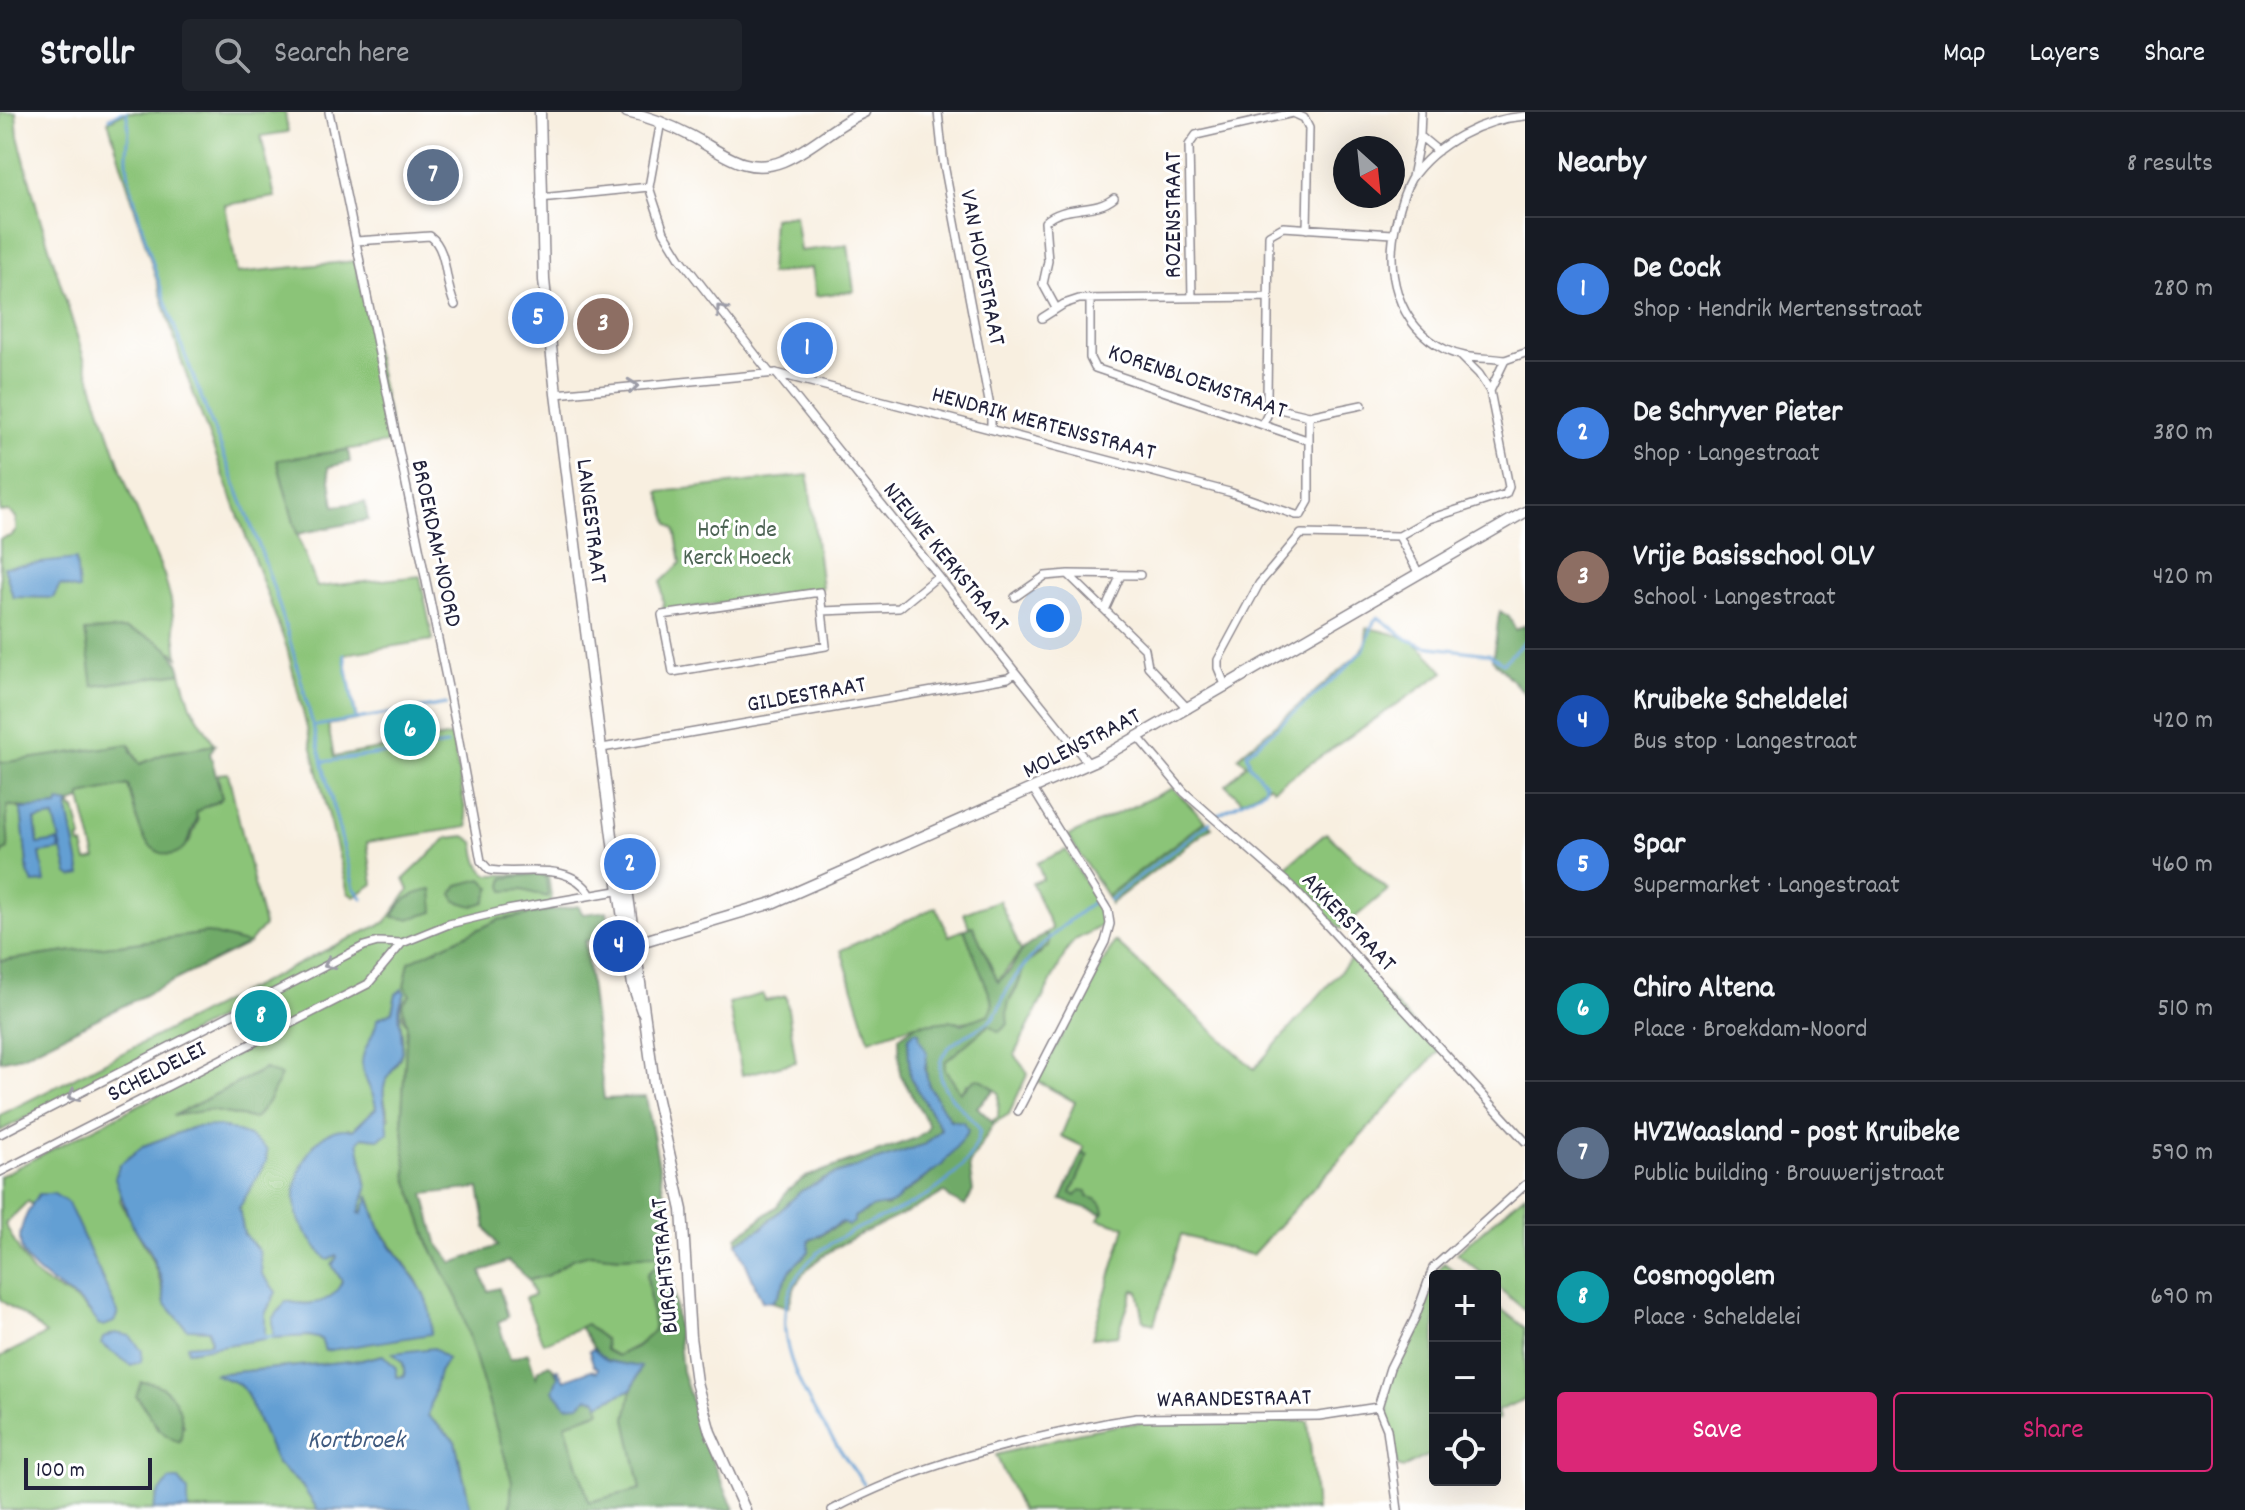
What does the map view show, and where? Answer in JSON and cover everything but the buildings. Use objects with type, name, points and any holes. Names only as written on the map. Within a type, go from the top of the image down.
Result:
[{"type":"main road","name":"LANGESTRAAT","points":[[540,112],[544,280],[556,394],[615,849],[631,945]]},
{"type":"main road","points":[[627,112],[658,117],[726,158],[758,167],[791,158],[839,124],[864,112]]},
{"type":"main road","name":"MOLENSTRAAT","points":[[631,945],[772,903],[1088,763],[1188,709],[1525,512]]},
{"type":"main road","name":"BURCHTSTRAAT","points":[[631,945],[643,996],[642,1011],[655,1091],[682,1210],[696,1382],[710,1432],[745,1510]]},
{"type":"street","name":"BROEKDAM-NOORD","points":[[329,112],[481,861],[489,870],[541,870],[572,878],[584,885],[591,895]]},
{"type":"street","name":"VAN HOVESTRAAT","points":[[938,112],[943,159],[991,412],[991,428]]},
{"type":"street","points":[[1244,112],[1245,124]]},
{"type":"street","points":[[1226,687],[1218,660],[1259,584],[1298,537],[1305,533],[1399,536],[1429,519],[1502,497],[1508,491],[1490,391],[1462,357],[1433,343],[1421,333],[1403,309],[1394,277],[1393,234],[1412,177],[1421,112]]},
{"type":"street","name":"ROZENSTRAAT","points":[[1192,298],[1189,145],[1196,135],[1299,114],[1308,123],[1307,229]]},
{"type":"street","points":[[1412,177],[1438,151],[1486,124],[1506,117],[1525,116]]},
{"type":"street","points":[[540,198],[649,187],[658,117]]},
{"type":"street","points":[[1420,136],[1438,151]]},
{"type":"street","name":"NIEUWE KERKSTRAAT","points":[[649,187],[664,232],[680,258],[1088,763]]},
{"type":"street","points":[[1056,308],[1043,284],[1048,261],[1045,222],[1057,213],[1107,204],[1114,198]]},
{"type":"street","points":[[1263,424],[1271,407],[1267,398],[1269,235],[1283,227],[1393,234]]},
{"type":"street","points":[[356,241],[425,236],[435,240],[441,251],[448,292],[455,305]]},
{"type":"street","points":[[1042,318],[1056,308],[1079,299],[1268,297]]},
{"type":"street","name":"KORENBLOEMSTRAAT","points":[[1090,299],[1090,358],[1095,368],[1307,440],[1309,501],[1301,515],[1305,533]]},
{"type":"street","points":[[1462,357],[1505,360],[1525,353]]},
{"type":"street","points":[[1490,391],[1505,360]]},
{"type":"street","points":[[556,394],[772,372]]},
{"type":"street","name":"HENDRIK MERTENSSTRAAT","points":[[772,372],[1229,492],[1301,515]]},
{"type":"street","name":"KORENBLOEMSTRAAT","points":[[1309,416],[1362,405]]},
{"type":"street","points":[[1271,407],[1309,416],[1307,440]]},
{"type":"street","points":[[1399,536],[1419,574]]},
{"type":"street","points":[[1068,574],[1145,649],[1148,666],[1183,700],[1188,709]]},
{"type":"street","points":[[1015,597],[1045,576],[1140,575]]},
{"type":"street","points":[[822,611],[899,608],[938,576]]},
{"type":"street","points":[[1105,610],[1120,577]]},
{"type":"street","points":[[820,592],[822,611],[826,646],[673,672],[662,615],[820,592]]},
{"type":"street","name":"GILDESTRAAT","points":[[602,748],[1008,678],[1015,673]]},
{"type":"street","name":"AKKERSTRAAT","points":[[1138,737],[1184,792],[1291,886],[1525,1141]]},
{"type":"street","points":[[1018,1111],[1105,942],[1110,924],[1108,911],[1096,888],[1033,789]]},
{"type":"street","name":"SCHELDELEI","points":[[0,1134],[364,946],[378,942],[402,943],[475,917],[623,890]]},
{"type":"street","name":"SCHELDELEI","points":[[0,1172],[368,984],[402,943]]},
{"type":"street","points":[[1398,1510],[1387,1429],[1378,1407],[1390,1368],[1415,1318],[1433,1268],[1525,1185]]},
{"type":"street","name":"WARANDESTRAAT","points":[[832,1510],[896,1479],[953,1460],[1111,1422],[1137,1418],[1319,1416],[1378,1407]]},
{"type":"green space","points":[[0,112],[16,112],[18,136],[39,215],[94,390],[171,600],[178,657],[173,652],[94,686],[181,673],[191,706],[215,745],[166,753],[140,765],[130,745],[0,763],[0,539],[16,531],[16,518],[9,511],[0,512]]},
{"type":"green space","points":[[125,112],[285,112],[288,132],[261,136],[275,197],[225,205],[237,273],[355,261],[394,442],[277,461],[297,534],[317,587],[420,576],[433,640],[344,654],[357,720],[328,725],[334,757],[452,736],[468,827],[367,842],[373,884],[354,897],[348,893],[287,648],[181,360],[108,121]]},
{"type":"green space","points":[[795,215],[800,251],[848,245],[854,291],[816,296],[812,268],[770,274],[773,218]]},
{"type":"green space","points":[[348,450],[350,462],[328,467],[334,506],[365,502],[368,520],[297,534],[277,460]]},
{"type":"green space","name":"Hof in de Kerck Hoeck","points":[[808,475],[822,588],[664,612],[661,582],[681,563],[675,529],[669,524],[659,492]]},
{"type":"green space","points":[[1500,611],[1509,617],[1516,630],[1525,625],[1525,694],[1492,659]]},
{"type":"green space","points":[[1367,628],[1411,641],[1444,672],[1273,789],[1269,785],[1242,801],[1226,785],[1247,764],[1238,757],[1358,655],[1366,642]]},
{"type":"green space","points":[[125,629],[168,648],[181,673],[93,686],[85,631]]},
{"type":"green space","points":[[130,744],[140,764],[166,753],[215,745],[210,753],[222,798],[196,813],[196,822],[181,850],[170,855],[150,846],[139,826],[128,785],[81,795],[81,800],[54,806],[26,808],[8,805],[8,849],[0,853],[0,763]]},
{"type":"green space","points":[[228,773],[264,926],[248,944],[208,933],[0,961],[0,853],[3,854],[5,847],[8,805],[21,809],[28,873],[40,853],[59,849],[38,844],[35,820],[55,816],[68,874],[68,811],[71,803],[82,838],[79,839],[80,845],[83,845],[87,861],[96,859],[80,795],[128,785],[149,845],[189,843],[198,821],[196,813],[222,798],[218,774]]},
{"type":"green space","points":[[1173,788],[1205,821],[1107,896],[1068,836]]},
{"type":"green space","points":[[1205,821],[1212,827],[1110,904],[1107,896]]},
{"type":"green space","points":[[1326,833],[1388,890],[1341,929],[1280,872]]},
{"type":"green space","points":[[465,836],[474,842],[480,865],[489,875],[548,874],[553,910],[498,920],[470,935],[411,995],[402,1015],[407,1026],[402,1114],[407,1178],[429,1243],[459,1302],[512,1481],[510,1510],[471,1510],[455,1441],[428,1416],[439,1372],[447,1359],[394,1354],[403,1363],[405,1376],[396,1377],[395,1368],[382,1355],[362,1360],[216,1374],[239,1384],[246,1392],[277,1464],[302,1486],[318,1510],[188,1510],[188,1491],[158,1495],[153,1510],[0,1510],[0,1357],[46,1334],[0,1300],[0,1176],[246,1050],[227,1014],[0,1131],[0,1115],[386,922],[409,890],[404,879],[447,838]],"holes":[[[396,994],[403,999],[400,1011],[402,1051],[384,1086],[389,1118],[378,1139],[362,1137],[358,1142],[367,1188],[359,1214],[370,1198],[379,1227],[417,1281],[428,1306],[325,1351],[321,1339],[309,1336],[273,1338],[286,1301],[303,1304],[319,1302],[333,1295],[342,1281],[332,1265],[338,1257],[348,1128],[353,1130],[376,1108],[375,1096],[367,1083],[372,1035],[392,1012]],[[264,1069],[274,1086],[269,1100],[255,1119],[209,1110],[176,1115]],[[194,1127],[251,1186],[239,1208],[244,1234],[259,1251],[262,1274],[276,1292],[265,1314],[265,1339],[188,1351],[211,1343],[209,1330],[165,1303],[158,1274],[120,1200],[143,1146]],[[28,1201],[96,1266],[118,1313],[98,1324],[78,1301],[34,1274],[5,1224]],[[167,1391],[177,1405],[184,1426],[157,1429],[149,1410]]]},
{"type":"green space","points":[[1066,850],[1101,910],[1103,925],[1075,940],[1068,948],[1014,1055],[1028,1073],[1009,1114],[994,1123],[992,1121],[998,1117],[999,1093],[990,1085],[967,1084],[960,1092],[945,1069],[945,1062],[1004,1008],[1020,981],[1023,966],[1040,954],[1050,938],[1045,934],[1052,929],[1032,883],[1043,879],[1037,863]]},
{"type":"green space","points":[[539,874],[546,878],[548,897],[522,890],[504,891],[504,878]]},
{"type":"green space","points":[[482,879],[491,888],[485,902],[473,906],[456,901],[452,894],[458,885]]},
{"type":"green space","points":[[432,890],[434,912],[408,919],[393,917],[408,898]]},
{"type":"green space","points":[[999,900],[1021,951],[997,982],[973,926],[969,927],[964,913]]},
{"type":"green space","points":[[578,906],[583,914],[607,911],[611,937],[585,941],[604,1099],[646,1097],[673,1241],[672,1274],[682,1371],[707,1449],[734,1509],[510,1510],[512,1481],[459,1302],[429,1243],[407,1178],[402,1114],[407,1026],[402,1004],[410,995],[404,986],[409,962],[498,920]],"holes":[[[479,1188],[486,1228],[498,1246],[453,1263],[437,1242],[424,1194]],[[590,1254],[621,1257],[660,1255],[655,1267],[647,1274],[654,1331],[636,1347],[617,1356],[606,1350],[605,1340],[586,1324],[580,1327],[603,1358],[641,1367],[632,1389],[626,1419],[641,1489],[589,1502],[565,1424],[600,1411],[598,1399],[570,1387],[549,1364],[538,1370],[536,1378],[528,1353],[510,1359],[498,1322],[508,1317],[499,1288],[488,1291],[481,1272],[508,1261],[529,1280],[549,1275],[572,1259]]]},
{"type":"green space","points":[[936,907],[949,936],[964,929],[993,1003],[989,1014],[963,1022],[919,1024],[869,1040],[841,950]]},
{"type":"green space","points":[[973,926],[998,982],[1023,949],[1045,934],[1050,938],[1048,946],[1023,966],[1008,1006],[1008,1024],[999,1032],[989,1025],[945,1062],[945,1069],[960,1092],[976,1079],[983,1080],[994,1090],[977,1107],[994,1123],[969,1165],[973,1191],[965,1206],[944,1192],[824,1255],[808,1268],[797,1283],[788,1307],[772,1302],[791,1269],[809,1251],[809,1241],[877,1205],[887,1207],[942,1165],[967,1133],[933,1095],[927,1080],[924,1047],[913,1035],[908,1038],[910,1077],[941,1128],[926,1144],[833,1175],[801,1191],[761,1229],[737,1243],[737,1237],[777,1206],[787,1191],[806,1177],[916,1138],[927,1130],[928,1124],[900,1074],[899,1037],[916,1025],[949,1021],[962,1024],[989,1014],[993,1003],[964,929]]},
{"type":"green space","points":[[208,933],[248,944],[22,1056],[0,1061],[0,961]]},
{"type":"green space","points":[[1115,941],[1254,1069],[1352,958],[1439,1051],[1252,1255],[1181,1235],[1154,1324],[1144,1321],[1138,1291],[1133,1290],[1118,1335],[1092,1338],[1125,1227],[1098,1219],[1104,1212],[1071,1193],[1088,1155],[1082,1152],[1084,1147],[1061,1136],[1075,1102],[1037,1081]]},
{"type":"green space","points":[[763,994],[765,1001],[786,996],[796,1062],[742,1075],[729,1003]]},
{"type":"green space","points":[[265,1069],[281,1076],[255,1119],[209,1110],[173,1116]]},
{"type":"green space","points":[[1082,1152],[1088,1155],[1071,1193],[1076,1196],[1081,1190],[1087,1191],[1088,1197],[1099,1202],[1104,1212],[1061,1200]]},
{"type":"green space","points":[[1525,1194],[1525,1310],[1501,1290],[1501,1270],[1478,1270],[1457,1253]]},
{"type":"green space","points":[[590,1254],[621,1257],[660,1254],[655,1267],[647,1275],[654,1332],[617,1356],[605,1350],[599,1335],[586,1325],[543,1343],[525,1298],[534,1295],[529,1280],[549,1275],[572,1259]]},
{"type":"green space","points":[[1444,1263],[1453,1270],[1440,1270]]},
{"type":"green space","points":[[1429,1296],[1429,1455],[1403,1468],[1397,1466],[1389,1420],[1389,1383],[1422,1317]]},
{"type":"green space","points":[[1501,1309],[1525,1328],[1525,1399],[1501,1409]]},
{"type":"green space","points":[[141,1382],[162,1387],[176,1402],[182,1421],[180,1442],[159,1429],[136,1396]]},
{"type":"green space","points":[[632,1389],[626,1419],[641,1489],[589,1502],[565,1424],[599,1411],[599,1404]]},
{"type":"green space","points":[[1308,1421],[1316,1510],[1021,1510],[996,1455],[1081,1432],[1125,1424]]},
{"type":"water","points":[[76,559],[79,590],[60,585],[53,598],[13,597],[4,567]]},
{"type":"water","points":[[59,802],[69,804],[81,875],[72,877],[68,874],[54,817],[35,820],[38,844],[58,841],[60,850],[40,853],[45,882],[33,883],[28,873],[21,809],[57,806]]},
{"type":"water","points":[[402,989],[405,993],[399,1009],[402,1049],[384,1088],[388,1133],[378,1139],[362,1137],[358,1142],[367,1188],[359,1213],[362,1214],[369,1196],[379,1227],[414,1277],[428,1304],[431,1334],[325,1351],[321,1339],[309,1336],[273,1338],[273,1319],[286,1301],[303,1304],[319,1302],[333,1295],[342,1281],[332,1265],[336,1255],[326,1259],[301,1224],[296,1210],[296,1183],[307,1155],[316,1143],[327,1134],[353,1130],[376,1108],[364,1075],[363,1057],[377,1019],[392,1012],[396,994]]},
{"type":"water","points":[[915,1031],[919,1032],[927,1053],[925,1070],[929,1086],[950,1120],[963,1122],[967,1133],[942,1165],[894,1203],[869,1208],[854,1217],[854,1222],[848,1226],[842,1222],[809,1240],[809,1251],[791,1269],[777,1297],[772,1302],[762,1301],[737,1243],[761,1229],[801,1191],[833,1175],[926,1144],[941,1129],[910,1077],[908,1038]]},
{"type":"water","points":[[220,1126],[249,1136],[267,1150],[266,1162],[239,1208],[244,1234],[259,1251],[262,1274],[276,1292],[265,1314],[265,1339],[188,1351],[187,1345],[211,1343],[209,1330],[187,1329],[165,1303],[161,1278],[149,1249],[131,1223],[115,1178],[119,1165],[143,1146],[194,1127]]},
{"type":"water","points":[[39,1194],[54,1194],[68,1203],[118,1313],[114,1322],[104,1326],[98,1324],[77,1300],[42,1276],[24,1254],[20,1243],[21,1229]]},
{"type":"water","points":[[115,1333],[130,1336],[142,1351],[141,1362],[131,1365],[101,1344],[103,1338]]},
{"type":"water","name":"Kortbroek","points":[[434,1348],[447,1359],[439,1372],[428,1416],[455,1441],[471,1510],[318,1510],[302,1486],[277,1464],[246,1392],[239,1384],[214,1374],[362,1360],[383,1355],[396,1368],[396,1377],[405,1376],[403,1363],[393,1353]]},
{"type":"water","points":[[593,1349],[607,1361],[641,1367],[632,1389],[599,1404],[597,1399],[587,1398],[579,1405],[566,1406],[553,1390],[558,1376],[556,1369],[564,1380],[591,1370],[597,1372],[589,1351]]},
{"type":"water","points":[[169,1480],[179,1480],[188,1491],[188,1510],[153,1510],[158,1495]]},
{"type":"waterway","points":[[109,118],[121,112]]},
{"type":"waterway","points":[[126,112],[129,129],[128,171],[147,245],[176,331],[273,585],[310,714],[354,888],[363,899]]},
{"type":"waterway","points":[[1217,815],[1264,790],[1265,783],[1250,765],[1247,753],[1343,671],[1364,649],[1378,617],[1407,639],[1424,646],[1489,654],[1503,663],[1525,641]]},
{"type":"waterway","points":[[344,654],[356,719]]},
{"type":"waterway","points":[[315,726],[446,704]]},
{"type":"waterway","points":[[322,762],[447,745]]},
{"type":"waterway","points":[[1109,900],[1210,822]]},
{"type":"waterway","points":[[864,1484],[826,1429],[793,1367],[785,1335],[786,1304],[798,1275],[824,1248],[924,1197],[945,1183],[965,1163],[980,1130],[943,1084],[940,1075],[942,1057],[954,1043],[993,1018],[1013,980],[1051,937],[1096,900],[1100,903]]},
{"type":"waterway","points":[[265,1337],[273,1336]]},
{"type":"place","name":"HVZWaasland - post Kruibeke","points":[[433,175]]},
{"type":"place","name":"Spar","points":[[538,318]]},
{"type":"place","name":"Vrije Basisschool OLV","points":[[603,324]]},
{"type":"place","name":"De Cock","points":[[807,348]]},
{"type":"place","name":"Chiro Altena","points":[[410,730]]},
{"type":"place","name":"De Schryver Pieter","points":[[630,864]]},
{"type":"place","name":"Kruibeke Scheldelei","points":[[619,946]]},
{"type":"place","name":"Cosmogolem","points":[[261,1016]]}]
